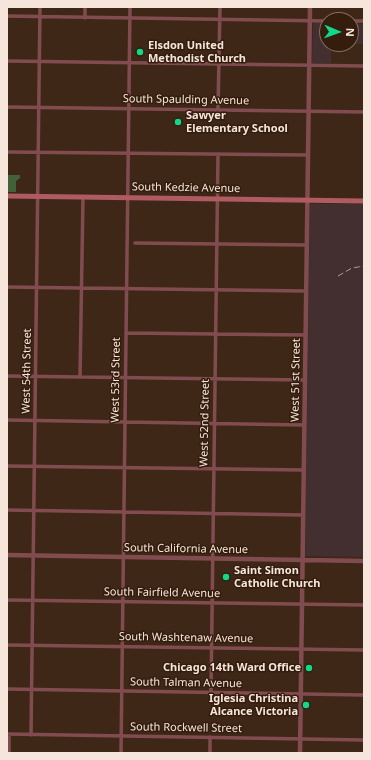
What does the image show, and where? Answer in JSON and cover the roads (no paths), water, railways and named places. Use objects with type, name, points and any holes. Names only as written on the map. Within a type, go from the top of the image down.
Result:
[{"type":"main road","name":"South Kedzie Avenue","points":[[7,196],[364,201]]},
{"type":"street","name":"West 54th Street","points":[[31,735],[40,7]]},
{"type":"street","points":[[85,7],[85,18]]},
{"type":"street","name":"West 53rd Street","points":[[121,753],[130,7]]},
{"type":"street","points":[[218,109],[220,7]]},
{"type":"street","name":"West 51st Street","points":[[300,753],[310,7]]},
{"type":"street","points":[[7,16],[319,21]]},
{"type":"street","points":[[7,61],[364,66]]},
{"type":"street","name":"South Spaulding Avenue","points":[[7,107],[308,110],[364,112]]},
{"type":"street","points":[[7,152],[308,155]]},
{"type":"street","name":"West 52nd Street","points":[[211,692],[218,154]]},
{"type":"street","points":[[80,377],[83,197]]},
{"type":"street","points":[[135,243],[306,245]]},
{"type":"street","points":[[7,286],[306,291]]},
{"type":"street","points":[[126,333],[305,335]]},
{"type":"street","points":[[7,376],[304,380]]},
{"type":"street","points":[[7,420],[304,425]]},
{"type":"street","points":[[7,466],[303,470]]},
{"type":"street","points":[[7,510],[303,515]]},
{"type":"street","name":"South California Avenue","points":[[7,555],[364,561]]},
{"type":"street","name":"South Fairfield Avenue","points":[[7,600],[364,605]]},
{"type":"street","name":"South Washtenaw Avenue","points":[[7,645],[364,650]]},
{"type":"street","name":"South Talman Avenue","points":[[7,689],[364,695]]},
{"type":"street","points":[[8,734],[9,753]]},
{"type":"street","name":"South Rockwell Street","points":[[8,734],[364,740]]},
{"type":"street","points":[[210,738],[210,753]]},
{"type":"railway","points":[[338,276],[352,268],[364,266]]},
{"type":"place","name":"Elsdon United Methodist Church","points":[[140,52]]},
{"type":"place","name":"Sawyer Elementary School","points":[[178,122]]},
{"type":"place","name":"Saint Simon Catholic Church","points":[[226,577]]},
{"type":"place","name":"Chicago 14th Ward Office","points":[[309,668]]},
{"type":"place","name":"Iglesia Christina Alcance Victoria","points":[[306,705]]}]
